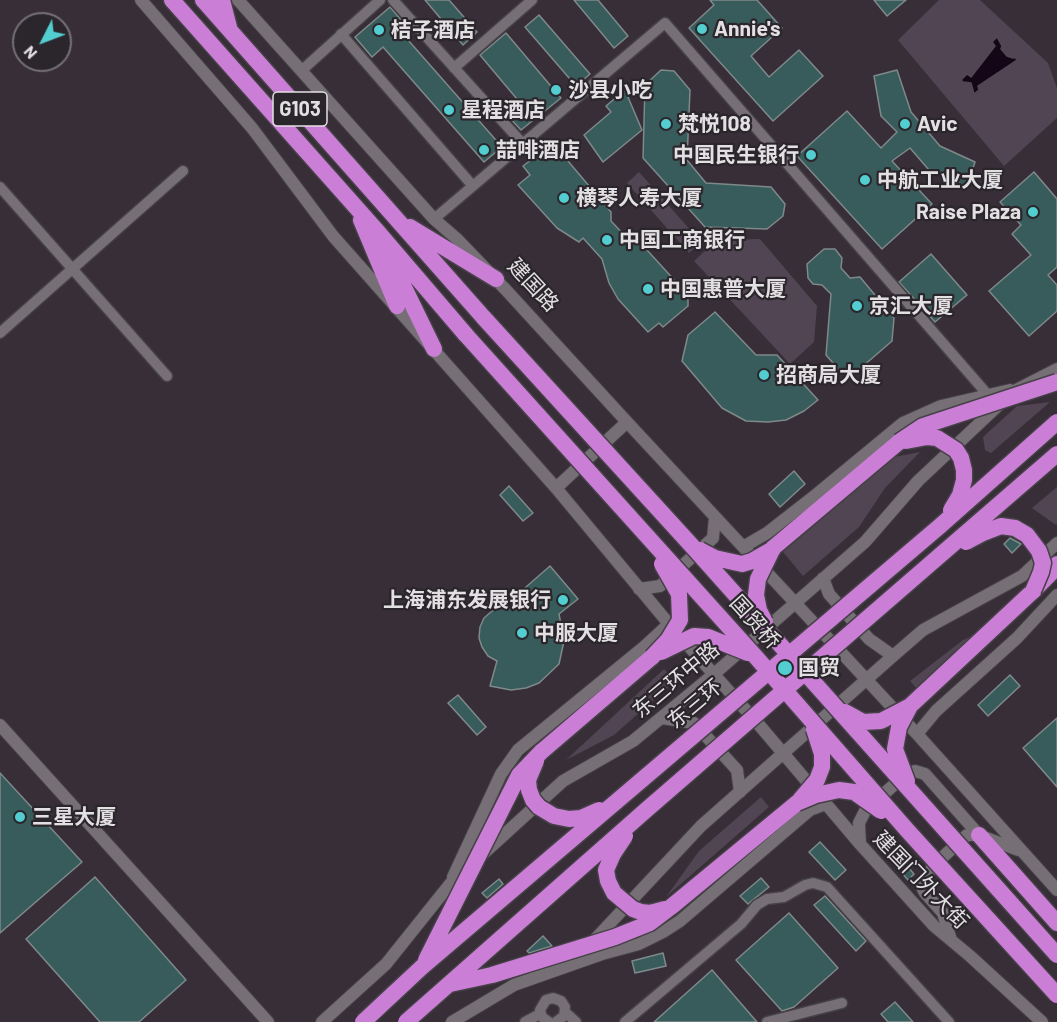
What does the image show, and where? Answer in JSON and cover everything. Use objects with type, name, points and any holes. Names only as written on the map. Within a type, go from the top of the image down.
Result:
[{"type":"highway","name":"G103","points":[[172,0],[378,232]]},
{"type":"highway","name":"G103","points":[[203,0],[397,219]]},
{"type":"highway","points":[[222,0],[230,31]]},
{"type":"highway","points":[[357,208],[397,306]]},
{"type":"highway","points":[[397,219],[496,279]]},
{"type":"highway","name":"国贸桥","points":[[397,219],[1057,955]]},
{"type":"highway","points":[[378,232],[434,349]]},
{"type":"highway","name":"国贸桥","points":[[378,232],[466,335],[1057,995]]},
{"type":"highway","points":[[692,546],[715,558],[742,564],[752,561],[773,548],[899,442],[923,426],[1057,382]]},
{"type":"highway","name":"东三环","points":[[363,1022],[422,967],[940,526],[1057,422]]},
{"type":"highway","points":[[899,442],[927,437],[937,438],[956,450],[961,458],[964,480],[960,495],[940,526]]},
{"type":"highway","points":[[406,1022],[645,811],[1057,454]]},
{"type":"highway","points":[[936,559],[992,529],[1001,526],[1015,528],[1027,535],[1040,551],[1043,563],[1033,591]]},
{"type":"highway","points":[[422,967],[519,775],[541,752],[652,657],[668,640],[680,620],[679,594],[645,534]]},
{"type":"highway","points":[[773,548],[758,579],[756,595],[759,610],[774,638]]},
{"type":"highway","points":[[826,697],[863,722],[880,721],[910,706],[1033,591],[1057,564]]},
{"type":"highway","points":[[652,657],[694,636],[708,637],[755,656]]},
{"type":"highway","points":[[910,706],[899,727],[895,749],[903,775],[916,799]]},
{"type":"highway","points":[[447,985],[492,975],[615,937],[650,922],[671,907],[797,803],[817,780],[822,767],[822,754],[816,734],[804,712]]},
{"type":"highway","points":[[541,752],[528,780],[529,790],[539,807],[554,816],[569,819],[580,818],[594,813],[627,791]]},
{"type":"highway","points":[[797,803],[831,791],[854,792],[907,830]]},
{"type":"highway","points":[[645,811],[613,854],[606,870],[608,881],[614,893],[633,909],[650,913],[671,907]]},
{"type":"highway","points":[[979,835],[1057,923]]},
{"type":"street","points":[[141,0],[252,128],[333,236],[556,489],[669,624],[518,750],[501,774],[450,884]]},
{"type":"street","name":"建国路","points":[[238,0],[434,219],[496,279],[866,680]]},
{"type":"street","points":[[301,71],[380,0]]},
{"type":"street","points":[[393,0],[524,144]]},
{"type":"street","points":[[454,68],[532,0]]},
{"type":"street","points":[[434,219],[665,23],[988,395]]},
{"type":"street","points":[[341,34],[472,185]]},
{"type":"street","points":[[0,333],[183,171]]},
{"type":"street","points":[[0,187],[167,376]]},
{"type":"street","name":"东三环中路","points":[[322,1022],[386,963],[450,884],[563,781],[633,741],[662,718],[865,542],[918,481],[1017,388],[1057,369]]},
{"type":"street","points":[[743,547],[817,494],[903,423],[942,406],[1017,388]]},
{"type":"street","points":[[556,489],[627,422]]},
{"type":"street","points":[[639,589],[660,586],[713,538],[715,517]]},
{"type":"street","points":[[571,965],[701,826],[893,656],[923,630],[1022,576],[1057,543]]},
{"type":"street","points":[[822,578],[830,594],[869,639],[893,656]]},
{"type":"street","points":[[916,734],[936,711],[1017,638],[1057,595]]},
{"type":"street","name":"建国门外大街","points":[[669,624],[934,926],[1042,1022]]},
{"type":"street","points":[[866,680],[1057,890]]},
{"type":"street","points":[[662,718],[694,723],[737,770],[740,792]]},
{"type":"street","points":[[0,725],[268,1022]]},
{"type":"street","points":[[860,844],[859,822],[865,811],[907,773],[915,771],[925,774],[979,835]]},
{"type":"street","points":[[452,1022],[514,984],[639,944],[663,932],[680,921],[810,810],[826,804]]},
{"type":"street","points":[[951,940],[943,913],[921,885],[934,865],[967,835],[979,835],[1022,852]]},
{"type":"street","points":[[625,1022],[741,924],[756,905],[767,899],[784,897],[805,885],[813,884],[827,887],[949,1022]]},
{"type":"street","points":[[525,1022],[544,1018],[543,1002],[553,998],[561,1001],[565,1012],[576,1022]]},
{"type":"street","points":[[767,1022],[842,1003]]},
{"type":"street","points":[[556,1022],[565,1012]]},
{"type":"shaded area","points":[[0,0],[1057,0],[1057,1022],[0,1022]]},
{"type":"shaded area","points":[[939,0],[980,0],[1048,63],[1057,88],[1057,118],[1004,166],[898,40]]},
{"type":"shaded area","points":[[997,37],[1002,46],[1001,49],[1007,56],[1015,57],[1017,60],[978,86],[979,90],[974,94],[971,83],[961,80],[967,74],[971,77],[995,46],[992,42]]},
{"type":"shaded area","points":[[639,172],[701,242],[689,253],[627,183]]},
{"type":"shaded area","points":[[760,239],[817,306],[814,342],[790,364],[694,261],[717,240]]},
{"type":"shaded area","points":[[1050,402],[991,453],[985,450],[983,437],[1017,406]]},
{"type":"shaded area","points":[[920,452],[885,488],[859,527],[803,576],[783,552],[894,457]]},
{"type":"shaded area","points":[[1057,487],[1057,524],[1056,525],[1032,508]]},
{"type":"shaded area","points":[[980,633],[917,689],[910,681],[963,640]]},
{"type":"shaded area","points":[[664,669],[675,681],[614,735],[566,760]]},
{"type":"shaded area","points":[[761,797],[769,807],[666,897],[699,851]]},
{"type":"building","points":[[425,0],[449,0],[477,32],[463,45]]},
{"type":"building","points":[[574,0],[598,0],[628,36],[614,48]]},
{"type":"building","points":[[710,0],[757,0],[782,28],[751,56],[769,77],[799,50],[823,76],[773,121],[689,28],[714,5]]},
{"type":"building","points":[[874,0],[906,0],[887,16]]},
{"type":"building","points":[[390,7],[407,27],[401,32],[502,147],[484,162],[383,47],[372,57],[355,37]]},
{"type":"building","points":[[539,15],[590,74],[576,86],[525,27]]},
{"type":"building","points":[[506,33],[561,98],[521,130],[509,117],[522,105],[480,55]]},
{"type":"building","name":"梵悦108","points":[[661,70],[674,71],[690,90],[687,160],[706,183],[771,187],[785,204],[783,216],[767,229],[705,227],[643,158],[645,85]]},
{"type":"building","name":"中航工业大厦","points":[[897,70],[911,112],[940,146],[975,162],[967,187],[929,170],[910,148],[892,161],[932,204],[882,249],[797,156],[847,111],[881,148],[897,132],[881,116],[874,76]]},
{"type":"building","points":[[625,90],[642,130],[603,162],[584,135],[611,112],[606,106]]},
{"type":"building","points":[[548,147],[557,148],[611,212],[611,221],[626,237],[636,238],[688,295],[688,306],[663,327],[659,323],[648,332],[618,299],[609,283],[602,259],[583,238],[579,242],[557,228],[518,185],[530,175],[523,166]]},
{"type":"building","points":[[1034,172],[1057,199],[1057,267],[1048,275],[1057,285],[1057,311],[1029,336],[989,291],[1031,255],[1012,234],[1021,225],[1000,202]]},
{"type":"building","name":"京汇大厦","points":[[824,249],[835,249],[842,258],[841,268],[850,278],[860,277],[894,318],[892,341],[855,373],[840,371],[826,355],[831,294],[822,285],[813,284],[808,278],[807,264]]},
{"type":"building","points":[[931,254],[967,295],[935,322],[899,282]]},
{"type":"building","points":[[715,312],[756,355],[777,355],[818,400],[804,411],[786,420],[768,422],[746,421],[722,408],[682,361],[688,335]]},
{"type":"building","points":[[794,471],[805,484],[780,507],[769,494]]},
{"type":"building","points":[[509,486],[533,513],[523,521],[500,495]]},
{"type":"building","points":[[1010,538],[1021,544],[1012,553],[1004,544]]},
{"type":"building","name":"中服大厦","points":[[550,566],[578,599],[559,614],[564,641],[559,664],[539,683],[526,688],[511,690],[490,686],[497,661],[488,656],[479,638],[484,618],[492,611],[502,607],[512,607],[526,587]]},
{"type":"building","points":[[1010,675],[1020,686],[988,716],[978,705]]},
{"type":"building","points":[[458,695],[486,727],[477,735],[448,703]]},
{"type":"building","points":[[1057,718],[1057,787],[1023,748]]},
{"type":"building","name":"三星大厦","points":[[0,773],[82,862],[0,933]]},
{"type":"building","points":[[884,839],[914,874],[908,880],[877,845]]},
{"type":"building","points":[[820,842],[846,870],[835,880],[809,852]]},
{"type":"building","points":[[95,877],[186,980],[139,1022],[100,1022],[26,939]]},
{"type":"building","points":[[761,878],[769,887],[748,904],[740,896]]},
{"type":"building","points":[[499,879],[503,884],[487,898],[482,893]]},
{"type":"building","points":[[825,896],[866,941],[856,951],[814,905]]},
{"type":"building","points":[[789,913],[838,968],[794,1007],[782,1011],[736,960]]},
{"type":"building","points":[[543,936],[552,946],[529,953],[527,951]]},
{"type":"building","points":[[663,953],[666,966],[635,973],[632,961]]},
{"type":"building","points":[[712,970],[757,1022],[654,1022]]},
{"type":"building","points":[[895,1002],[913,1022],[888,1022],[881,1014]]},
{"type":"place","name":"Annie's","points":[[702,29]]},
{"type":"place","name":"桔子酒店","points":[[379,30]]},
{"type":"place","name":"沙县小吃","points":[[556,90]]},
{"type":"place","name":"星程酒店","points":[[449,110]]},
{"type":"place","name":"梵悦108","points":[[666,124]]},
{"type":"place","name":"Avic","points":[[905,124]]},
{"type":"place","name":"喆啡酒店","points":[[484,150]]},
{"type":"place","name":"中国民生银行","points":[[811,155]]},
{"type":"place","name":"中航工业大厦","points":[[865,180]]},
{"type":"place","name":"横琴人寿大厦","points":[[564,198]]},
{"type":"place","name":"Raise Plaza","points":[[1033,212]]},
{"type":"place","name":"中国工商银行","points":[[607,240]]},
{"type":"place","name":"中国惠普大厦","points":[[648,289]]},
{"type":"place","name":"京汇大厦","points":[[857,306]]},
{"type":"place","name":"招商局大厦","points":[[764,375]]},
{"type":"place","name":"上海浦东发展银行","points":[[563,600]]},
{"type":"place","name":"中服大厦","points":[[522,633]]},
{"type":"place","name":"国贸","points":[[785,668]]},
{"type":"place","name":"三星大厦","points":[[20,817]]}]
